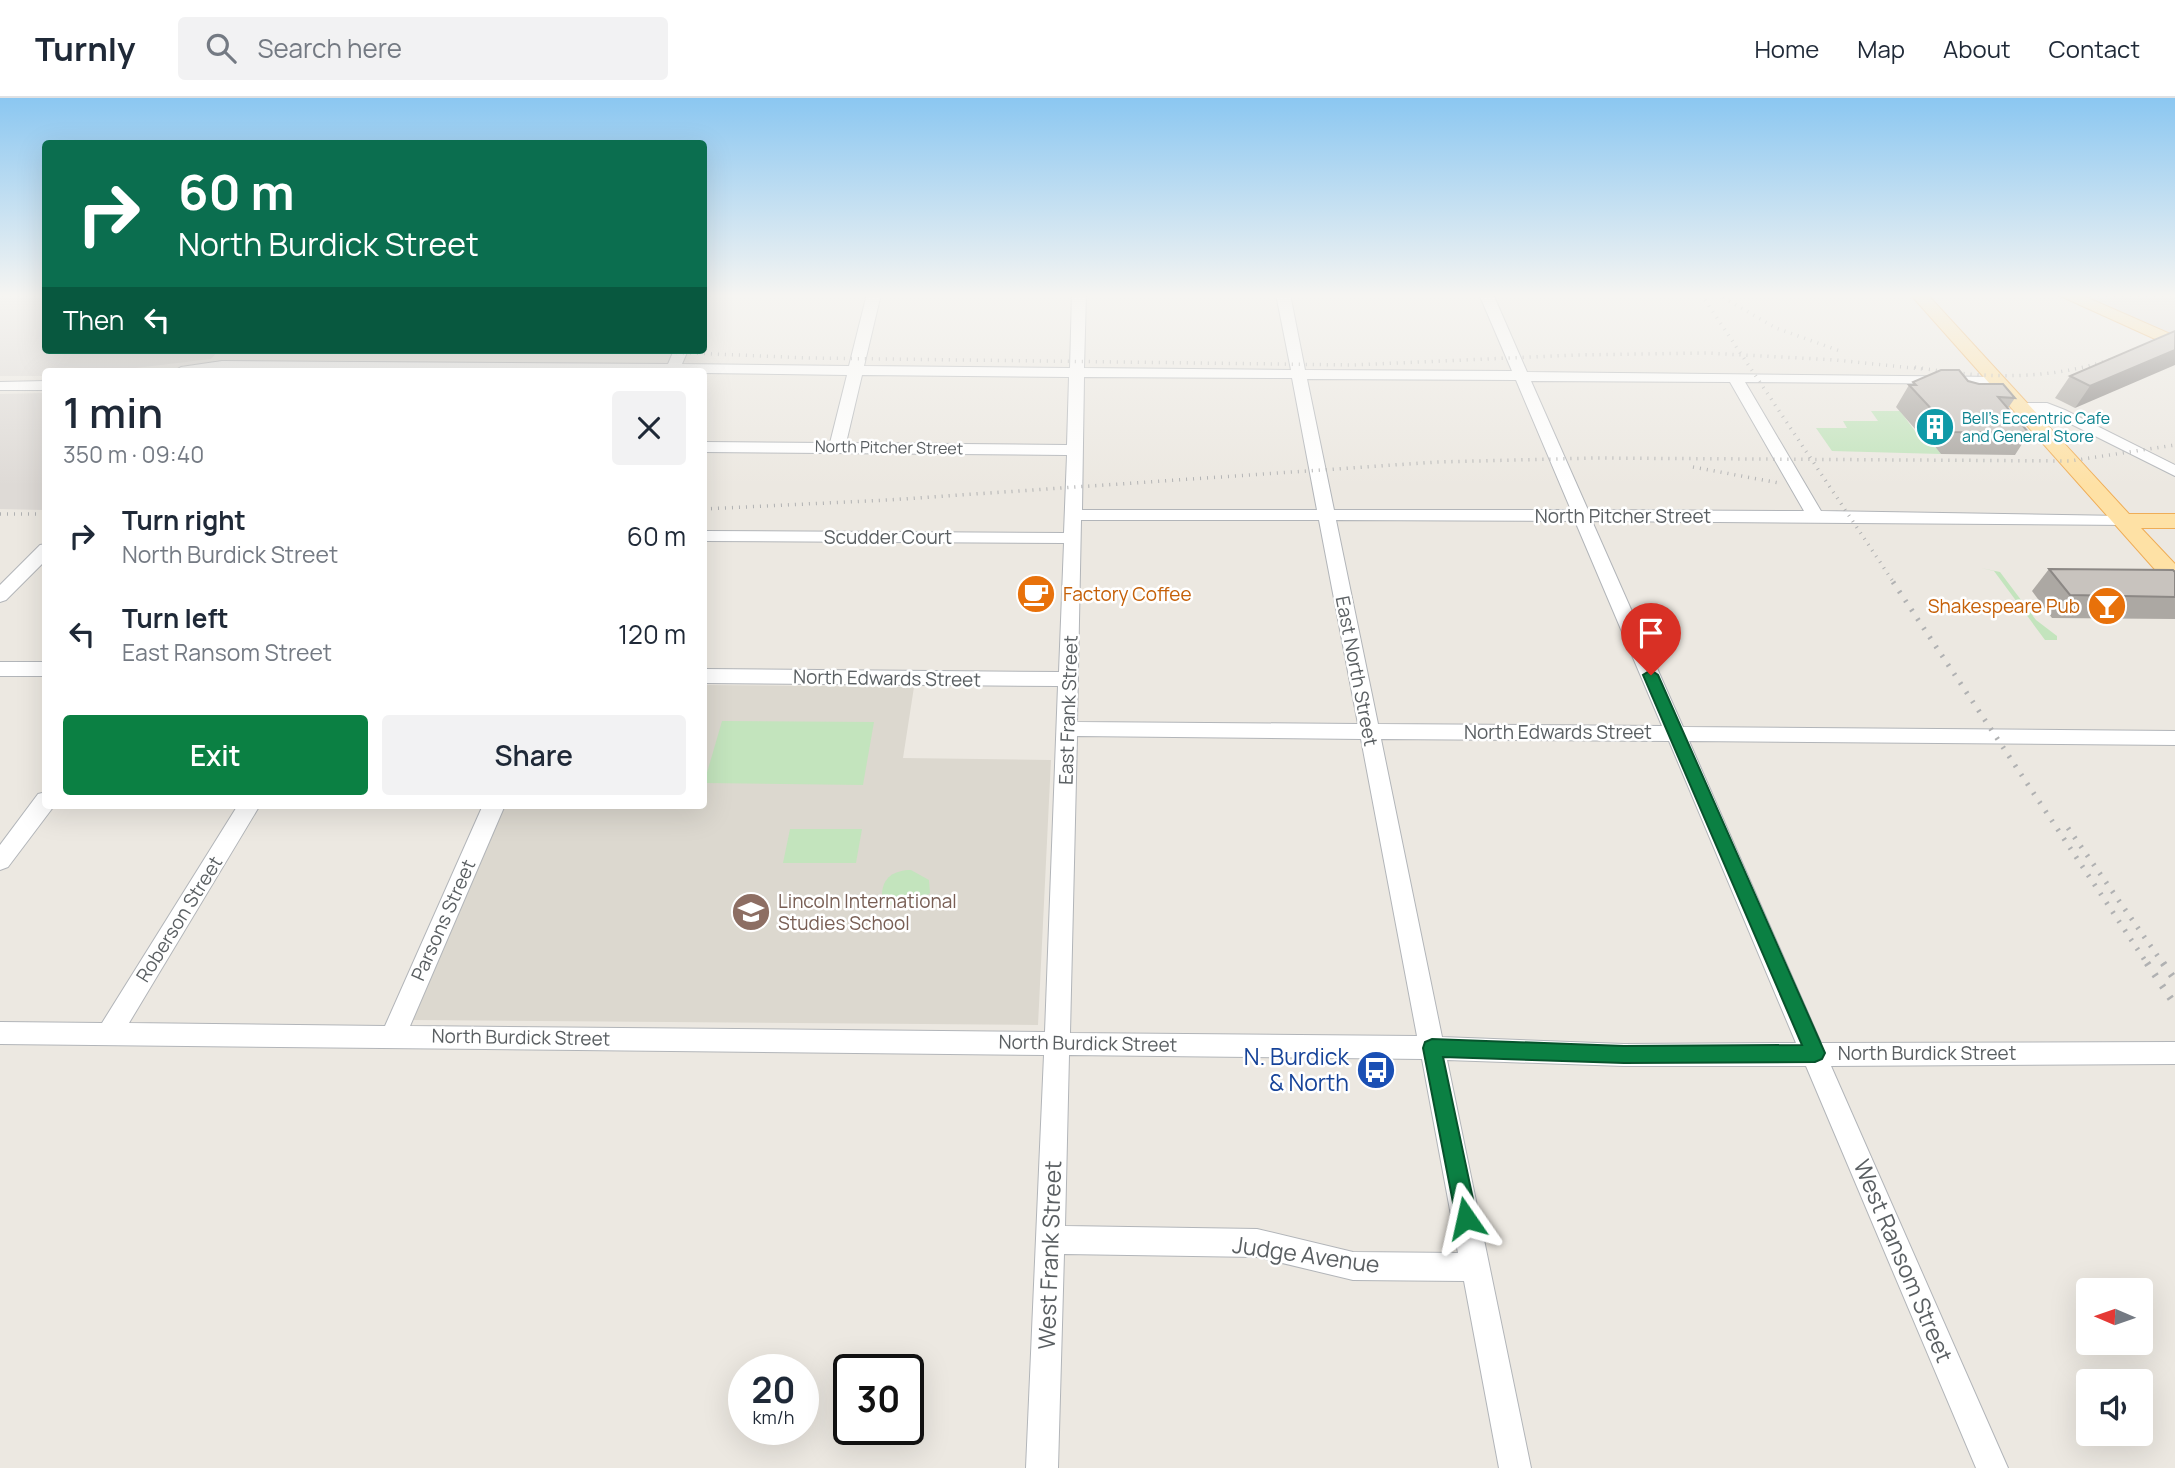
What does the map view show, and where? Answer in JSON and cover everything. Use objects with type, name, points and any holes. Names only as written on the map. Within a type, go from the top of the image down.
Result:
[{"type":"main road","points":[[1976,358],[2175,578]]},
{"type":"main road","name":"North Pitcher Street","points":[[2123,521],[2175,522]]},
{"type":"street","points":[[836,446],[857,358]]},
{"type":"street","name":"East Frank Street","points":[[1058,1043],[1077,358]]},
{"type":"street","name":"East North Street","points":[[1295,358],[1515,1468]]},
{"type":"street","name":"West Ransom Street","points":[[1512,358],[1815,1053],[1992,1468]]},
{"type":"street","points":[[707,370],[1996,380]]},
{"type":"street","points":[[1734,377],[1816,516]]},
{"type":"street","points":[[0,386],[42,385]]},
{"type":"street","points":[[2022,408],[2047,408],[2060,413],[2175,471]]},
{"type":"street","name":"North Pitcher Street","points":[[707,447],[1074,450]]},
{"type":"street","name":"North Pitcher Street","points":[[1072,515],[1816,516],[2123,521]]},
{"type":"street","name":"Scudder Court","points":[[707,536],[1072,538]]},
{"type":"street","points":[[0,596],[42,553]]},
{"type":"street","points":[[0,669],[42,669]]},
{"type":"street","name":"North Edwards Street","points":[[707,676],[1070,679]]},
{"type":"street","name":"North Edwards Street","points":[[1067,729],[2175,738]]},
{"type":"street","points":[[0,861],[42,805]]},
{"type":"street","name":"Roberson Street","points":[[109,1034],[247,809]]},
{"type":"street","name":"Parsons Street","points":[[393,1036],[492,809]]},
{"type":"street","name":"North Burdick Street","points":[[0,1033],[1432,1048],[1624,1055],[2175,1053]]},
{"type":"street","name":"West Frank Street","points":[[1042,1468],[1058,1043]]},
{"type":"street","name":"Judge Avenue","points":[[1052,1240],[1257,1243],[1353,1266],[1476,1267]]},
{"type":"shaded area","points":[[0,358],[212,358],[135,368],[42,368],[42,376],[0,376]]},
{"type":"shaded area","points":[[42,393],[42,510],[0,509],[0,394]]},
{"type":"shaded area","name":"Lincoln International Studies School","points":[[707,685],[914,687],[903,758],[1051,760],[1038,1025],[413,1020],[502,809],[707,809]]},
{"type":"green space","points":[[1871,411],[1900,411],[1918,435],[1928,438],[1941,454],[1832,451],[1816,428],[1847,428],[1843,421],[1878,421]]},
{"type":"green space","points":[[1981,568],[2000,572],[2036,620],[2057,636],[2057,640],[2045,640],[1994,571]]},
{"type":"green space","points":[[722,721],[874,722],[863,785],[707,783],[707,773]]},
{"type":"green space","points":[[790,829],[862,829],[856,863],[783,863]]},
{"type":"green space","points":[[911,870],[929,880],[930,893],[913,908],[890,905],[882,895],[887,879],[900,871]]},
{"type":"building","points":[[2112,358],[2156,358],[2090,386],[2070,376]]},
{"type":"building","points":[[1941,370],[1959,370],[1968,381],[1979,384],[2003,384],[2015,398],[1998,397],[2029,433],[1954,432],[1909,385],[1916,385],[1913,382]]},
{"type":"building","points":[[2049,569],[2173,570],[2175,597],[2070,595]]},
{"type":"railway","points":[[807,358],[1353,365],[1511,358]]},
{"type":"railway","points":[[1744,358],[1811,459]]},
{"type":"railway","points":[[1798,358],[1922,369]]},
{"type":"railway","points":[[1915,367],[1967,374],[2018,376],[2068,370],[2115,358]]},
{"type":"railway","points":[[1811,459],[2070,461],[2175,445]]},
{"type":"railway","points":[[707,509],[888,500],[1437,462],[1595,458],[1811,459]]},
{"type":"railway","points":[[1811,459],[1894,583]]},
{"type":"railway","points":[[1693,467],[1779,483]]},
{"type":"railway","points":[[0,514],[42,514]]},
{"type":"railway","points":[[1893,582],[2148,965]]},
{"type":"railway","points":[[2068,828],[2164,965]]},
{"type":"railway","points":[[2147,963],[2175,1005]]},
{"type":"railway","points":[[2163,963],[2175,980]]},
{"type":"place","name":"Bell's Eccentric Cafe and General Store","points":[[1935,427]]},
{"type":"place","name":"Factory Coffee","points":[[1036,594]]},
{"type":"place","name":"Shakespeare Pub","points":[[2107,606]]},
{"type":"place","name":"Lincoln International Studies School","points":[[751,912]]},
{"type":"place","name":"N. Burdick & North","points":[[1376,1070]]},
{"type":"route","points":[[1466,1218],[1432,1048],[1624,1055],[1815,1053],[1651,675]]}]
